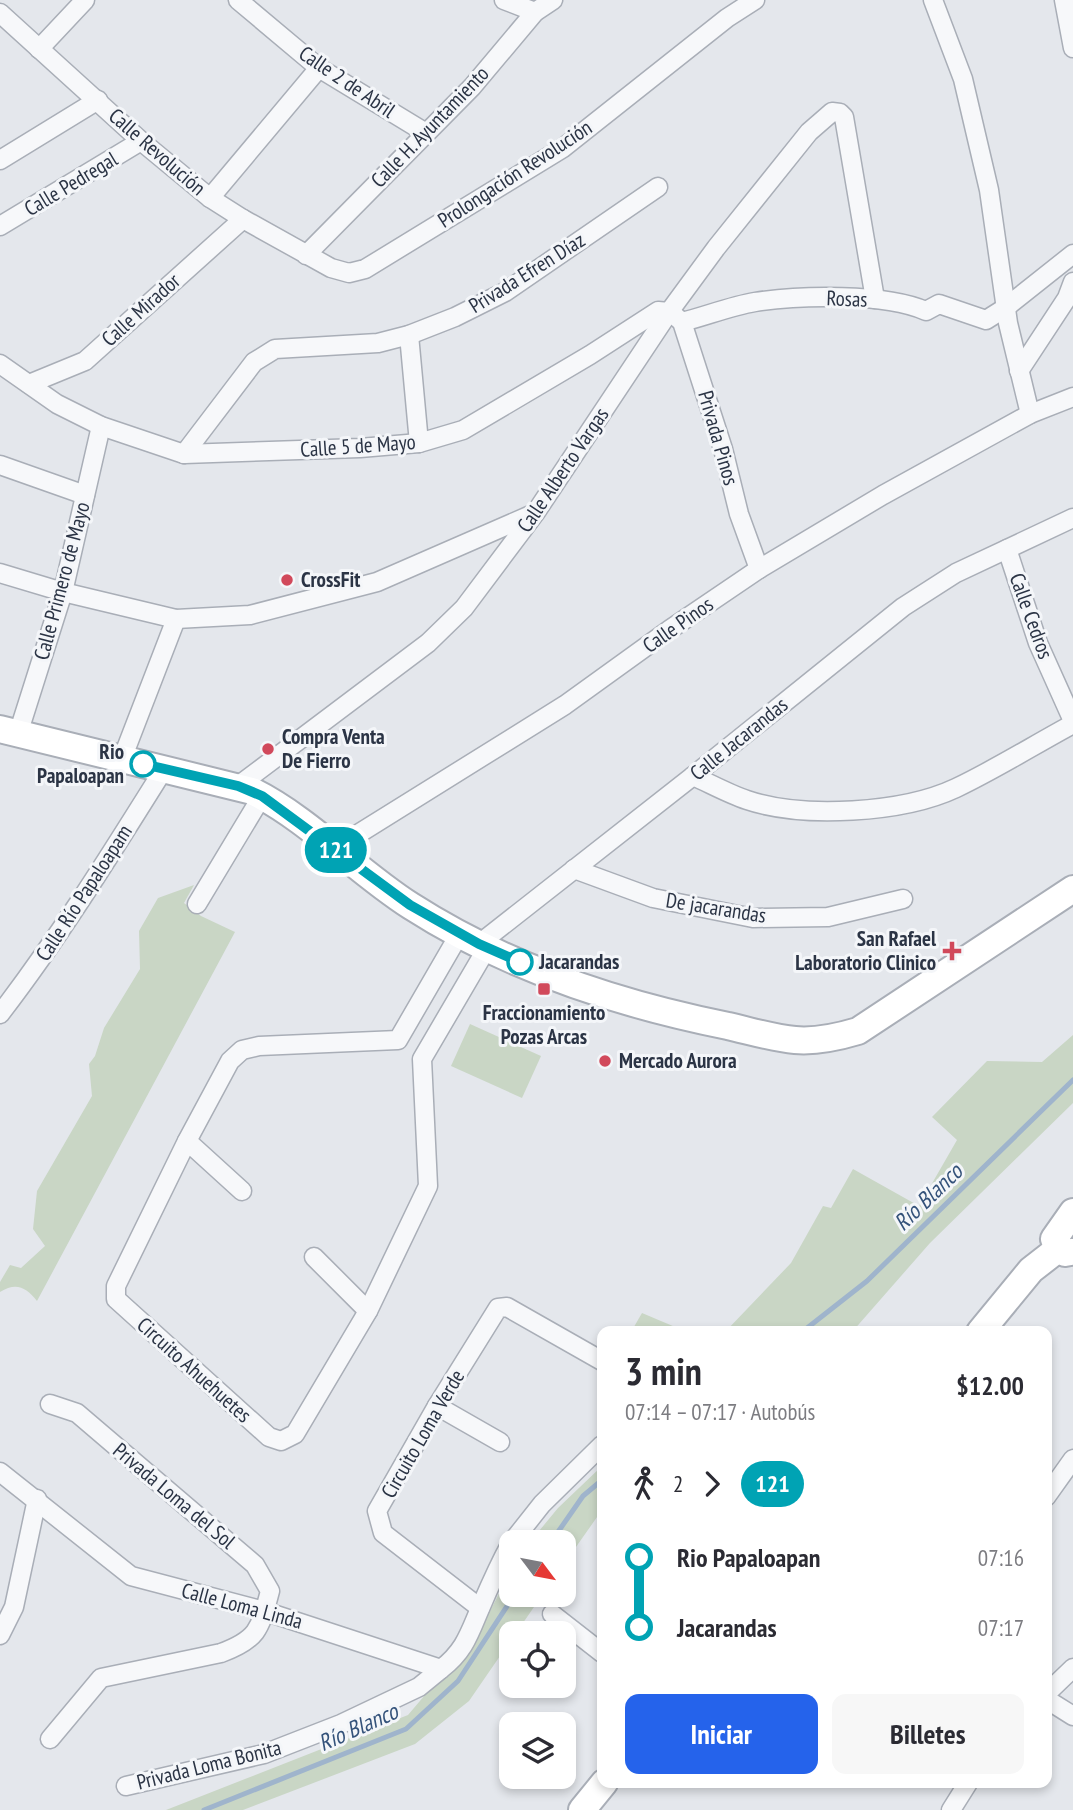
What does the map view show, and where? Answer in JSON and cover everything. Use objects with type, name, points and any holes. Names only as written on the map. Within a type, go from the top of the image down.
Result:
[{"type":"main road","points":[[9,731],[250,791],[395,895],[475,942],[574,985],[692,1019],[796,1040],[833,1039],[858,1031],[882,1018],[953,967],[1073,889]]},
{"type":"main road","points":[[985,1326],[1031,1270],[1066,1250],[1054,1243],[1055,1235],[1073,1212]]},
{"type":"main road","points":[[582,1810],[600,1788]]},
{"type":"street","points":[[39,49],[85,0]]},
{"type":"street","name":"Calle 2 de Abril","points":[[238,0],[319,68],[426,134]]},
{"type":"street","points":[[504,0],[535,12]]},
{"type":"street","name":"Calle H. Ayuntamiento","points":[[306,255],[472,87],[535,12],[553,0]]},
{"type":"street","name":"Prolongación Revolución","points":[[331,268],[349,273],[365,269],[563,148],[727,18],[755,0]]},
{"type":"street","points":[[933,0],[963,79],[989,190],[1005,307],[1018,371],[1031,414]]},
{"type":"street","points":[[1064,0],[1073,48]]},
{"type":"street","name":"Calle Revolución","points":[[0,13],[141,141],[210,198],[331,268]]},
{"type":"street","points":[[210,198],[319,68]]},
{"type":"street","points":[[0,160],[98,100]]},
{"type":"street","name":"Calle Alberto Vargas","points":[[250,791],[428,643],[464,608],[676,317],[716,248],[809,132],[832,112],[840,113],[844,117],[875,299]]},
{"type":"street","name":"Calle Pedregal","points":[[0,226],[141,141]]},
{"type":"street","name":"Privada Efren Díaz","points":[[184,454],[254,362],[275,349],[378,343],[409,335],[455,317],[505,292],[658,187]]},
{"type":"street","name":"Calle Mirador","points":[[29,384],[85,361],[243,219]]},
{"type":"street","name":"Rosas","points":[[676,317],[794,298],[875,299],[926,311],[939,304],[981,320],[991,318],[1073,254]]},
{"type":"street","points":[[1018,371],[1066,299],[1073,282]]},
{"type":"street","name":"Calle 5 de Mayo","points":[[1,366],[57,404],[101,426],[184,454],[306,451],[419,443],[463,430],[658,311],[676,317]]},
{"type":"street","name":"Privada Pinos","points":[[676,317],[723,449],[739,514],[759,569]]},
{"type":"street","points":[[409,335],[419,443]]},
{"type":"street","name":"Calle Pinos","points":[[334,849],[565,705],[759,569],[883,495],[1031,414],[1073,397]]},
{"type":"street","name":"Calle Primero de Mayo","points":[[9,731],[63,592],[101,426]]},
{"type":"street","points":[[0,465],[85,495]]},
{"type":"street","points":[[0,573],[63,592],[176,619],[250,615],[377,582],[536,512]]},
{"type":"street","name":"Calle Jacarandas","points":[[475,942],[693,776],[903,607],[956,573],[1073,518]]},
{"type":"street","name":"Calle Cedros","points":[[1007,549],[1038,643],[1073,722]]},
{"type":"street","points":[[122,759],[176,619]]},
{"type":"street","points":[[693,776],[748,800],[799,810],[858,810],[909,804],[954,789],[1073,722]]},
{"type":"street","name":"Calle Río Papaloapam","points":[[0,1014],[102,868],[164,769]]},
{"type":"street","points":[[197,904],[250,791]]},
{"type":"street","name":"De jacarandas","points":[[574,869],[653,898],[753,918],[828,917],[903,899]]},
{"type":"street","name":"Circuito Ahuehuetes","points":[[475,942],[422,1059],[428,1186],[368,1311],[295,1434],[281,1441],[269,1437],[116,1299],[116,1286],[230,1060],[242,1051],[259,1046],[398,1040],[475,942]]},
{"type":"street","points":[[187,1141],[242,1191]]},
{"type":"street","points":[[314,1256],[368,1311]]},
{"type":"street","name":"Circuito Loma Verde","points":[[480,1608],[383,1533],[377,1511],[437,1406],[498,1308],[507,1307],[597,1358]]},
{"type":"street","name":"Privada Loma del Sol","points":[[50,1404],[77,1413],[255,1565],[270,1591],[264,1611]]},
{"type":"street","points":[[437,1406],[500,1442]]},
{"type":"street","points":[[521,1530],[542,1504],[597,1450]]},
{"type":"street","points":[[1052,1489],[1073,1459]]},
{"type":"street","name":"Calle Loma Linda","points":[[0,1472],[131,1576],[264,1611],[441,1668]]},
{"type":"street","points":[[0,1635],[14,1607],[37,1499]]},
{"type":"street","points":[[441,1668],[452,1660],[469,1639],[499,1568]]},
{"type":"street","points":[[50,1738],[101,1678],[221,1653],[239,1646],[258,1631],[264,1611]]},
{"type":"street","points":[[552,1614],[597,1649]]},
{"type":"street","name":"Privada Loma Bonita","points":[[126,1786],[264,1754],[341,1724],[397,1698],[419,1687],[441,1668]]},
{"type":"street","points":[[1052,1691],[1073,1668]]},
{"type":"street","points":[[1052,1701],[1073,1716]]},
{"type":"street","points":[[951,1810],[965,1788]]},
{"type":"green space","points":[[194,885],[184,903],[201,916],[235,932],[37,1301],[29,1292],[16,1287],[0,1292],[0,1282],[10,1265],[21,1268],[45,1246],[33,1229],[37,1191],[92,1096],[89,1064],[95,1056],[104,1028],[140,969],[139,931],[158,898]]},
{"type":"green space","points":[[470,1024],[541,1056],[522,1098],[451,1066]]},
{"type":"green space","points":[[1073,1035],[1073,1103],[930,1243],[857,1326],[731,1326],[791,1263],[823,1206],[831,1208],[853,1169],[919,1206],[957,1140],[932,1117],[987,1061],[1042,1062]]},
{"type":"green space","points":[[642,1313],[673,1326],[634,1326]]},
{"type":"green space","points":[[597,1471],[597,1517],[576,1547],[576,1530],[540,1530],[558,1508]]},
{"type":"green space","points":[[499,1593],[499,1607],[534,1607],[524,1621],[499,1621],[499,1657],[469,1701],[415,1744],[243,1810],[166,1810],[408,1715],[436,1682],[469,1652]]},
{"type":"waterway","name":"Río Blanco","points":[[810,1326],[867,1281],[1073,1080]]},
{"type":"waterway","name":"Río Blanco","points":[[559,1530],[583,1496],[597,1484]]},
{"type":"waterway","name":"Río Blanco","points":[[204,1810],[406,1729],[458,1681],[506,1607]]},
{"type":"bus line","name":"121","points":[[143,764],[238,786],[262,796],[410,905],[479,944],[520,962]]},
{"type":"place","name":"CrossFit","points":[[287,580]]},
{"type":"place","name":"Compra Venta De Fierro","points":[[268,749]]},
{"type":"place","name":"Rio Papaloapan","points":[[143,764]]},
{"type":"place","name":"San Rafael Laboratorio Clinico","points":[[952,951]]},
{"type":"place","name":"Jacarandas","points":[[520,962]]},
{"type":"place","name":"Fraccionamiento Pozas Arcas","points":[[544,989]]},
{"type":"place","name":"Mercado Aurora","points":[[605,1061]]}]
